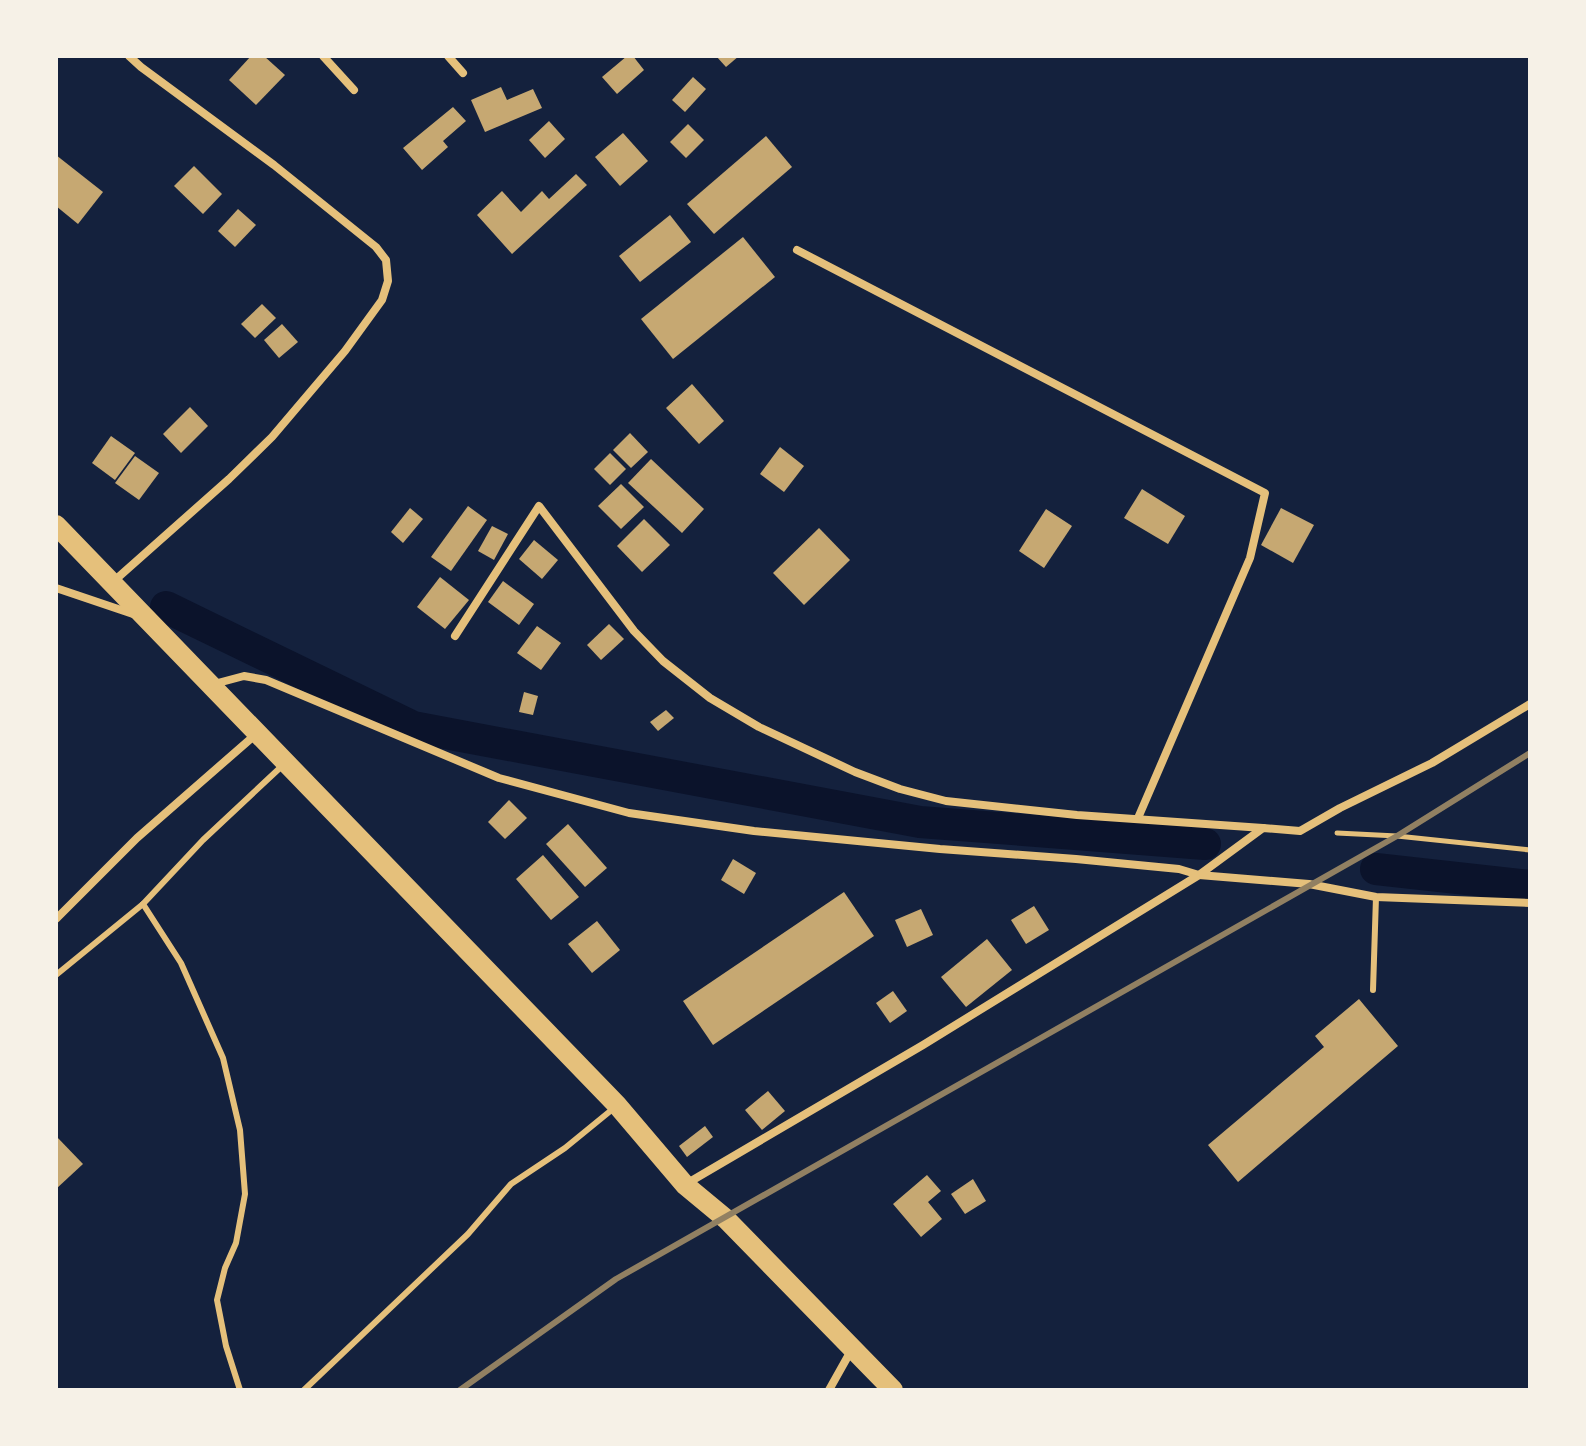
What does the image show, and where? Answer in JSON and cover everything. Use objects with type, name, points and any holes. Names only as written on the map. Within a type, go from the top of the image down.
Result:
[{"type":"main road","points":[[56,525],[617,1105],[685,1185],[726,1219],[893,1390]]},
{"type":"street","points":[[113,582],[272,437],[345,351],[382,300],[388,281],[386,260],[376,247],[274,165],[129,56]]},
{"type":"street","points":[[323,56],[354,90]]},
{"type":"street","points":[[448,56],[463,73]]},
{"type":"street","points":[[797,250],[1265,493],[1250,558],[1138,818]]},
{"type":"street","points":[[455,636],[539,506],[634,631],[663,661],[710,698],[759,727],[855,772],[900,789],[946,801],[1077,815],[1300,831],[1432,763],[1530,704]]},
{"type":"street","points":[[56,588],[149,619]]},
{"type":"street","points":[[211,685],[244,676],[266,680],[499,778],[629,813],[754,831],[1179,869],[1199,875],[1309,884],[1376,897],[1530,903]]},
{"type":"street","points":[[56,919],[137,838],[256,734]]},
{"type":"street","points":[[685,1185],[923,1045],[1199,875],[1263,828]]},
{"type":"street","points":[[829,1390],[852,1348]]},
{"type":"lane","points":[[56,975],[143,904],[203,840],[284,764]]},
{"type":"lane","points":[[1373,990],[1376,897]]},
{"type":"lane","points":[[143,904],[181,963],[223,1058],[240,1130],[245,1194],[236,1243],[225,1268],[217,1300],[226,1346],[240,1390]]},
{"type":"lane","points":[[304,1390],[468,1234],[511,1184],[565,1148],[617,1105]]},
{"type":"path","points":[[1300,831],[1397,836],[1530,850]]},
{"type":"building","points":[[251,56],[264,56],[285,75],[256,105],[229,80]]},
{"type":"building","points":[[627,56],[633,56],[644,70],[617,94],[602,77]]},
{"type":"building","points":[[716,56],[739,56],[726,67]]},
{"type":"building","points":[[693,77],[706,89],[685,112],[672,100]]},
{"type":"building","points":[[501,87],[507,100],[533,89],[542,108],[485,132],[471,100]]},
{"type":"building","points":[[453,107],[466,121],[443,141],[448,147],[422,170],[403,148]]},
{"type":"building","points":[[549,121],[565,139],[545,158],[529,140]]},
{"type":"building","points":[[688,124],[704,140],[686,158],[670,142]]},
{"type":"building","points":[[623,133],[648,161],[620,186],[595,157]]},
{"type":"building","points":[[766,136],[792,167],[714,234],[687,204]]},
{"type":"building","points":[[56,155],[103,192],[78,224],[56,206]]},
{"type":"building","points":[[194,166],[222,194],[203,214],[174,186]]},
{"type":"building","points":[[576,174],[587,185],[512,254],[477,215],[502,191],[521,212],[542,191],[549,199]]},
{"type":"building","points":[[238,209],[256,225],[235,247],[218,231]]},
{"type":"building","points":[[670,215],[691,242],[640,282],[619,256]]},
{"type":"building","points":[[743,237],[775,277],[673,359],[641,319]]},
{"type":"building","points":[[262,304],[276,318],[255,338],[241,324]]},
{"type":"building","points":[[282,324],[298,342],[279,358],[264,340]]},
{"type":"building","points":[[692,384],[724,421],[699,444],[666,408]]},
{"type":"building","points":[[190,407],[208,426],[181,453],[163,434]]},
{"type":"building","points":[[630,433],[648,452],[631,468],[613,450]]},
{"type":"building","points":[[111,436],[135,453],[115,480],[92,463]]},
{"type":"building","points":[[780,447],[804,466],[784,492],[760,474]]},
{"type":"building","points":[[610,453],[626,469],[610,485],[594,469]]},
{"type":"building","points":[[135,456],[159,473],[139,500],[115,483]]},
{"type":"building","points":[[651,459],[704,509],[682,533],[628,483]]},
{"type":"building","points":[[621,484],[644,507],[621,529],[598,506]]},
{"type":"building","points":[[1142,489],[1185,516],[1168,544],[1124,518]]},
{"type":"building","points":[[468,506],[487,520],[451,571],[431,557]]},
{"type":"building","points":[[410,508],[423,519],[403,543],[391,532]]},
{"type":"building","points":[[1281,508],[1314,525],[1293,563],[1261,545]]},
{"type":"building","points":[[1046,509],[1072,526],[1044,568],[1019,551]]},
{"type":"building","points":[[644,519],[670,545],[642,572],[617,546]]},
{"type":"building","points":[[492,526],[508,534],[494,560],[478,551]]},
{"type":"building","points":[[819,528],[850,560],[804,605],[773,573]]},
{"type":"building","points":[[534,540],[558,560],[542,579],[519,559]]},
{"type":"building","points":[[440,577],[469,600],[445,629],[417,607]]},
{"type":"building","points":[[503,581],[534,604],[519,625],[488,602]]},
{"type":"building","points":[[609,624],[624,639],[601,660],[587,645]]},
{"type":"building","points":[[537,626],[561,643],[541,670],[517,653]]},
{"type":"building","points":[[524,692],[538,696],[533,715],[519,712]]},
{"type":"building","points":[[666,710],[674,718],[658,731],[650,722]]},
{"type":"building","points":[[509,800],[527,818],[505,839],[488,822]]},
{"type":"building","points":[[568,824],[607,868],[585,887],[546,844]]},
{"type":"building","points":[[543,855],[579,897],[551,920],[516,879]]},
{"type":"building","points":[[733,859],[756,873],[744,894],[721,880]]},
{"type":"building","points":[[844,892],[874,936],[713,1045],[683,1001]]},
{"type":"building","points":[[1034,906],[1049,930],[1026,944],[1011,920]]},
{"type":"building","points":[[921,909],[933,935],[907,947],[895,920]]},
{"type":"building","points":[[597,921],[620,950],[592,973],[568,944]]},
{"type":"building","points":[[987,939],[1012,970],[966,1007],[941,977]]},
{"type":"building","points":[[893,991],[907,1011],[890,1023],[876,1003]]},
{"type":"building","points":[[1359,999],[1398,1046],[1238,1182],[1208,1145],[1324,1047],[1315,1036]]},
{"type":"building","points":[[768,1091],[785,1111],[762,1130],[745,1110]]},
{"type":"building","points":[[705,1126],[713,1137],[687,1157],[679,1146]]},
{"type":"building","points":[[56,1136],[83,1164],[56,1189]]},
{"type":"building","points":[[927,1175],[941,1191],[928,1202],[942,1219],[921,1237],[893,1204]]},
{"type":"building","points":[[973,1179],[986,1201],[965,1214],[951,1194]]},
{"type":"waterway","points":[[166,607],[413,727],[920,822],[1205,844]]},
{"type":"waterway","points":[[1376,869],[1530,886]]},
{"type":"railway","points":[[460,1390],[616,1279],[1397,836],[1530,753]]}]
